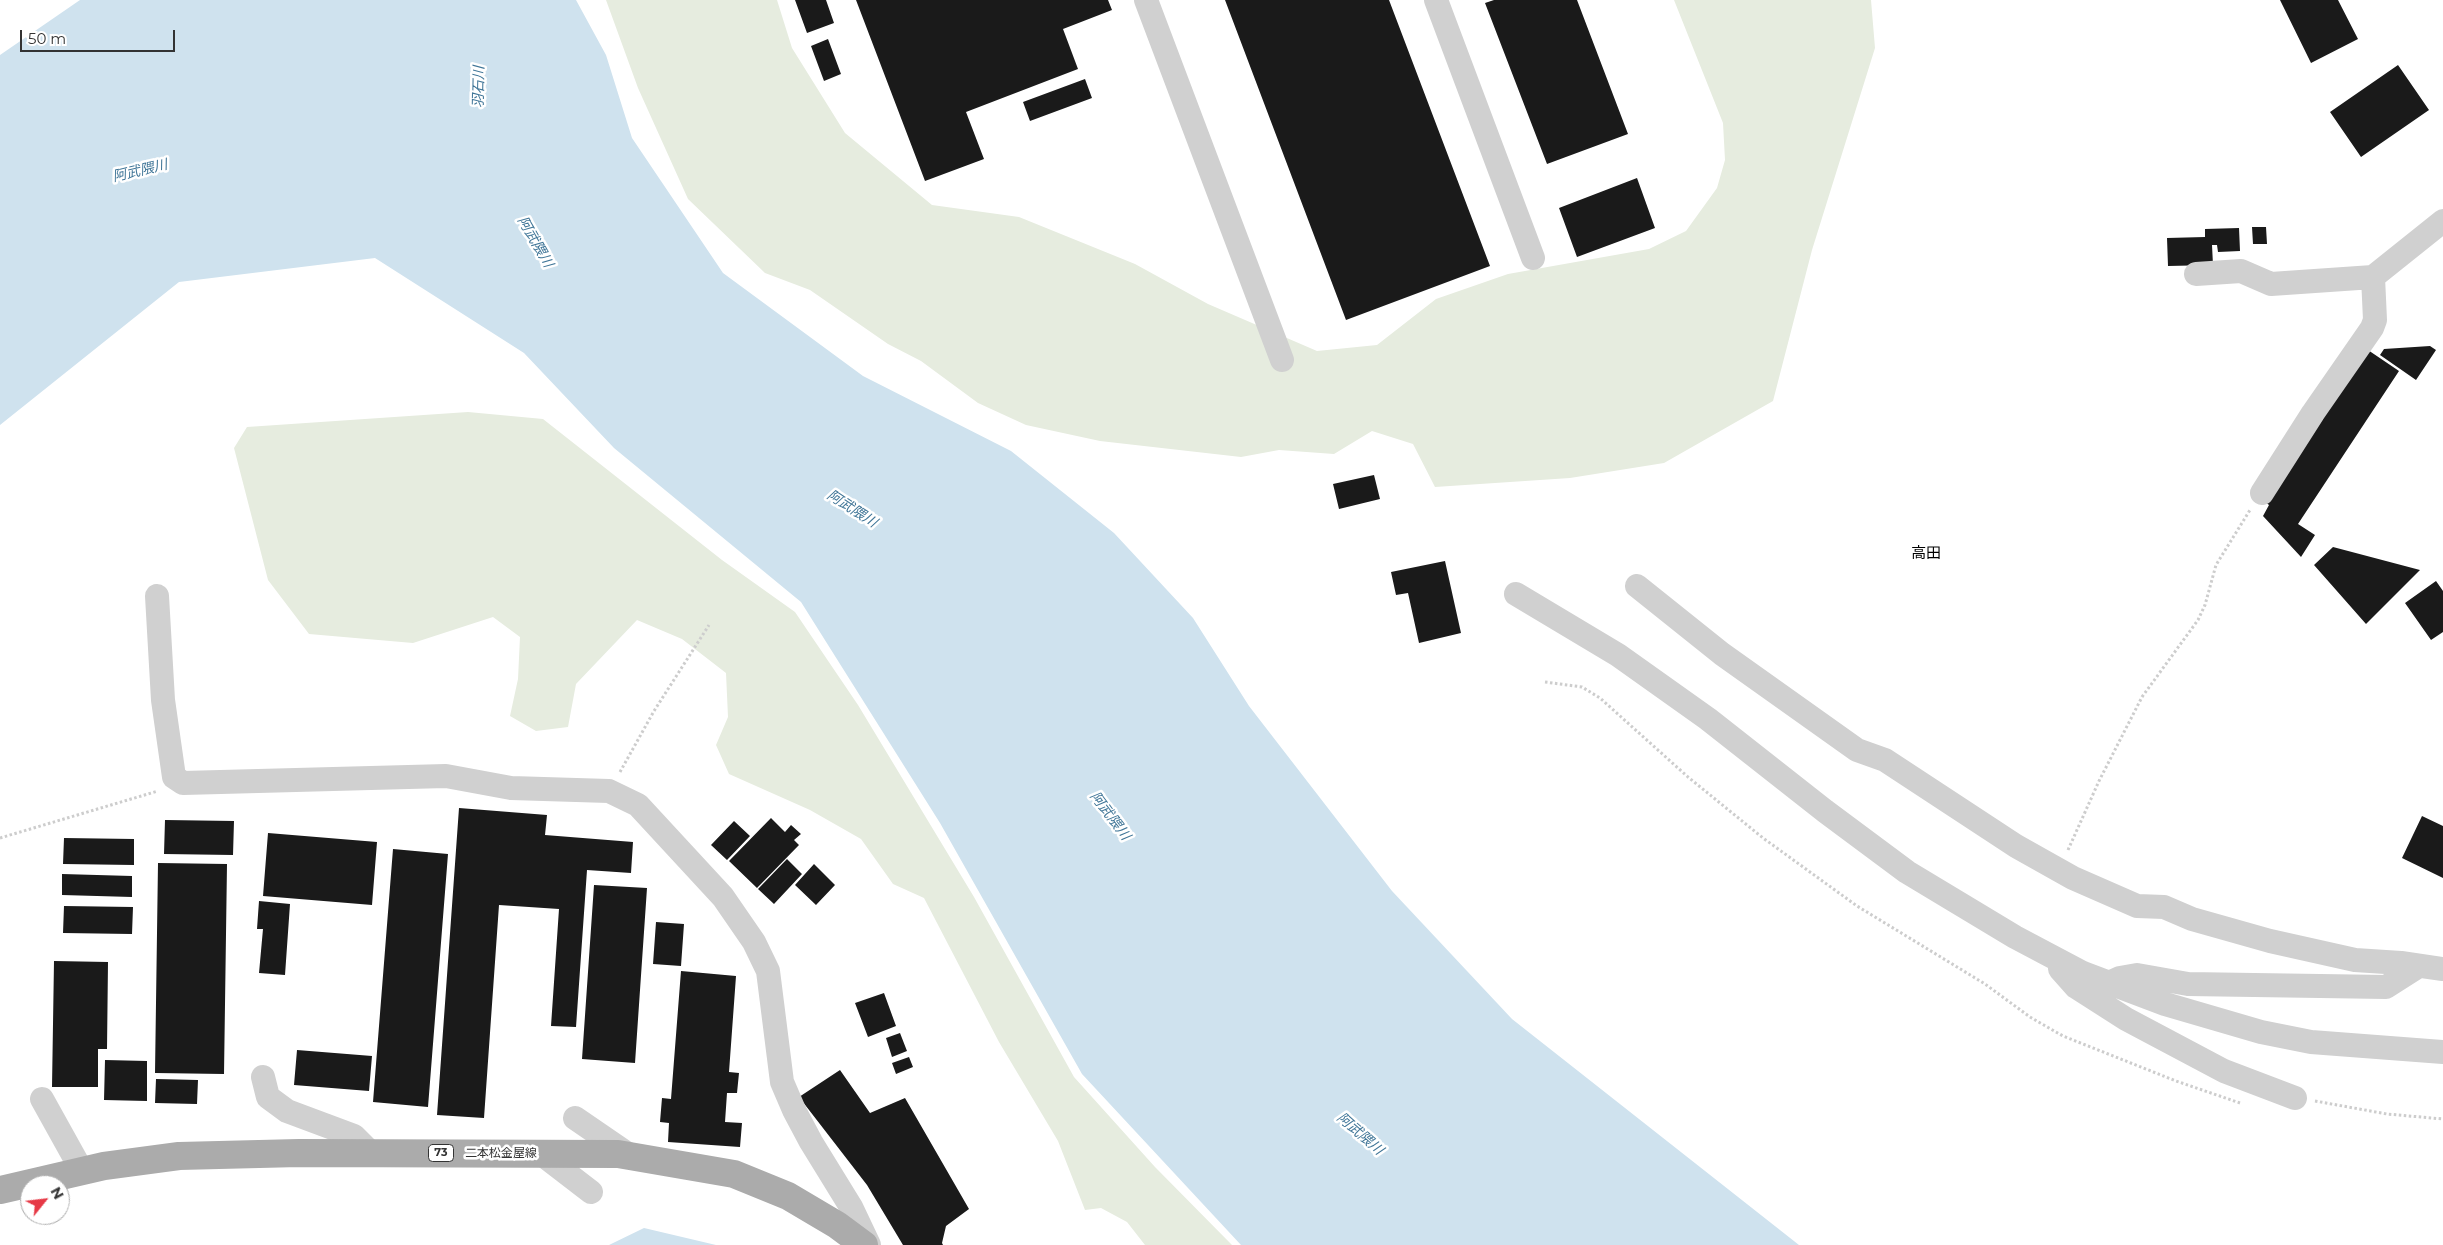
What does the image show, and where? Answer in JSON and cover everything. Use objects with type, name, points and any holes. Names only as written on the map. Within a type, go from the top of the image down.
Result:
[{"type":"main road","name":"二本松金屋線","points":[[0,1190],[104,1166],[179,1156],[539,1152],[629,1155],[734,1174],[788,1196],[836,1225],[864,1245]]},
{"type":"street","points":[[1146,0],[1282,360]]},
{"type":"street","points":[[1436,0],[1533,258]]},
{"type":"street","points":[[2196,274],[2241,271],[2270,284],[2373,277],[2441,226]]},
{"type":"street","points":[[2262,493],[2313,413],[2372,328],[2375,320],[2373,277]]},
{"type":"street","points":[[1637,586],[1722,654],[1857,750],[1884,760],[1898,768],[2001,837],[2061,871],[2137,906],[2164,907],[2192,919],[2261,938],[2355,960],[2443,969]]},
{"type":"street","points":[[1516,594],[1618,655],[1708,719],[1825,811],[1907,872],[2047,955],[2083,973],[2165,1004],[2261,1032],[2311,1042],[2443,1052]]},
{"type":"street","points":[[156,596],[163,700],[174,777],[183,783],[446,776],[511,788],[609,792],[638,805],[723,897],[754,942],[768,971],[782,1082],[802,1126],[851,1207],[869,1245]]},
{"type":"street","points":[[2047,955],[2076,987],[2126,1019],[2224,1071],[2295,1098]]},
{"type":"street","points":[[2110,983],[2120,978],[2137,975],[2188,984],[2386,987],[2419,966]]},
{"type":"street","points":[[263,1077],[268,1097],[287,1111],[354,1136],[371,1153]]},
{"type":"street","points":[[42,1099],[82,1171]]},
{"type":"street","points":[[575,1118],[629,1155]]},
{"type":"street","points":[[539,1152],[591,1192]]},
{"type":"street","points":[[0,1190],[0,1196]]},
{"type":"path","points":[[2061,871],[2099,781],[2142,697],[2198,620],[2205,605],[2216,565],[2262,493]]},
{"type":"path","points":[[609,792],[654,711],[709,625]]},
{"type":"path","points":[[1545,682],[1582,687],[1600,698],[1688,777],[1763,838],[1857,906],[1985,984],[2030,1017],[2072,1039],[2176,1081],[2246,1105]]},
{"type":"path","points":[[0,838],[183,783]]},
{"type":"path","points":[[2295,1098],[2387,1114],[2443,1119]]},
{"type":"shaded area","points":[[606,0],[777,0],[792,48],[845,133],[932,205],[1019,217],[1135,264],[1208,304],[1317,351],[1377,345],[1436,299],[1508,274],[1649,249],[1686,231],[1717,188],[1725,160],[1723,123],[1674,0],[1871,0],[1875,48],[1812,250],[1773,401],[1664,463],[1570,478],[1435,487],[1413,444],[1372,431],[1334,454],[1279,450],[1241,457],[1100,441],[1026,425],[978,403],[921,361],[888,344],[810,290],[765,273],[688,199],[638,88]]},
{"type":"shaded area","points":[[468,412],[543,419],[722,560],[795,612],[858,705],[974,897],[1074,1077],[1155,1167],[1232,1245],[1145,1245],[1127,1222],[1101,1208],[1085,1210],[1058,1141],[999,1042],[924,898],[893,884],[861,839],[810,810],[729,774],[716,745],[728,717],[726,673],[682,639],[637,620],[576,684],[568,727],[536,731],[510,716],[518,679],[520,637],[493,617],[413,643],[309,634],[268,580],[234,448],[247,427]]},
{"type":"water","points":[[80,0],[576,0],[606,55],[632,138],[723,273],[863,376],[1011,451],[1114,533],[1193,618],[1249,706],[1392,891],[1512,1019],[1799,1245],[1241,1245],[1082,1074],[940,823],[801,602],[614,448],[524,353],[375,258],[179,282],[0,425],[0,55]]},
{"type":"water","points":[[644,1228],[716,1245],[609,1245]]},
{"type":"building","points":[[795,0],[826,0],[834,23],[807,33]]},
{"type":"building","points":[[856,0],[1108,0],[1112,10],[1063,29],[1078,69],[966,112],[984,159],[925,181]]},
{"type":"building","points":[[1225,0],[1389,0],[1490,266],[1346,320]]},
{"type":"building","points":[[1494,0],[1577,0],[1628,134],[1547,164],[1485,3]]},
{"type":"building","points":[[2280,0],[2338,0],[2358,39],[2311,63]]},
{"type":"building","points":[[828,39],[841,74],[824,81],[811,46]]},
{"type":"building","points":[[2398,65],[2429,110],[2361,157],[2330,112]]},
{"type":"building","points":[[1085,79],[1092,98],[1030,121],[1023,102]]},
{"type":"building","points":[[1637,178],[1655,228],[1577,257],[1559,208]]},
{"type":"building","points":[[2252,227],[2266,227],[2267,244],[2253,244]]},
{"type":"building","points":[[2239,228],[2240,251],[2218,252],[2217,245],[2212,245],[2213,265],[2168,266],[2167,238],[2205,237],[2205,229]]},
{"type":"building","points":[[2430,346],[2436,350],[2416,380],[2380,355],[2384,349]]},
{"type":"building","points":[[2365,348],[2399,371],[2298,524],[2315,535],[2301,557],[2263,516],[2269,505],[2264,501]]},
{"type":"building","points":[[1374,475],[1380,499],[1339,509],[1333,484]]},
{"type":"building","points":[[2333,547],[2420,570],[2366,624],[2314,565]]},
{"type":"building","points":[[1445,561],[1461,633],[1419,643],[1408,593],[1396,595],[1391,572]]},
{"type":"building","points":[[2436,581],[2443,591],[2443,632],[2431,640],[2405,603]]},
{"type":"building","points":[[459,808],[547,815],[545,835],[633,842],[631,873],[587,870],[576,1027],[551,1026],[559,909],[499,905],[484,1118],[437,1115]]},
{"type":"building","points":[[2422,816],[2443,826],[2443,878],[2402,858]]},
{"type":"building","points":[[771,818],[785,832],[791,825],[801,834],[794,840],[799,845],[757,888],[729,861]]},
{"type":"building","points":[[165,820],[234,821],[233,855],[164,854]]},
{"type":"building","points":[[734,821],[750,836],[727,860],[711,845]]},
{"type":"building","points":[[268,833],[377,842],[372,905],[263,896]]},
{"type":"building","points":[[64,838],[134,839],[134,865],[63,864]]},
{"type":"building","points":[[393,849],[448,854],[428,1107],[373,1102]]},
{"type":"building","points":[[787,859],[802,874],[774,904],[758,889]]},
{"type":"building","points":[[158,863],[227,864],[224,1074],[155,1073]]},
{"type":"building","points":[[814,864],[835,885],[816,905],[795,885]]},
{"type":"building","points":[[62,874],[132,876],[132,897],[62,895]]},
{"type":"building","points":[[594,885],[647,888],[635,1063],[582,1059]]},
{"type":"building","points":[[259,901],[290,904],[285,975],[259,973],[263,929],[257,929]]},
{"type":"building","points":[[64,906],[133,907],[132,934],[63,933]]},
{"type":"building","points":[[656,922],[684,924],[681,966],[653,964]]},
{"type":"building","points":[[54,961],[108,962],[107,1049],[98,1049],[98,1087],[52,1087]]},
{"type":"building","points":[[681,971],[736,976],[729,1072],[739,1073],[737,1093],[727,1093],[725,1122],[742,1123],[740,1147],[668,1142],[669,1123],[660,1122],[662,1098],[671,1099]]},
{"type":"building","points":[[884,993],[896,1026],[868,1037],[855,1003]]},
{"type":"building","points":[[900,1033],[907,1051],[892,1057],[886,1038]]},
{"type":"building","points":[[297,1050],[372,1056],[369,1091],[294,1085]]},
{"type":"building","points":[[909,1057],[913,1067],[896,1074],[892,1063]]},
{"type":"building","points":[[105,1060],[147,1061],[147,1101],[104,1100]]},
{"type":"building","points":[[840,1070],[870,1113],[905,1098],[969,1209],[946,1226],[943,1245],[903,1245],[867,1185],[799,1097]]},
{"type":"building","points":[[156,1079],[198,1080],[197,1104],[155,1103]]},
{"type":"district","name":"高田","points":[[1926,554]]},
{"type":"water label","name":"羽石川","points":[[479,87]]},
{"type":"water label","name":"阿武隈川","points":[[140,171]]},
{"type":"water label","name":"阿武隈川","points":[[535,242]]},
{"type":"water label","name":"阿武隈川","points":[[852,509]]},
{"type":"water label","name":"阿武隈川","points":[[1110,816]]},
{"type":"water label","name":"阿武隈川","points":[[1360,1134]]}]
